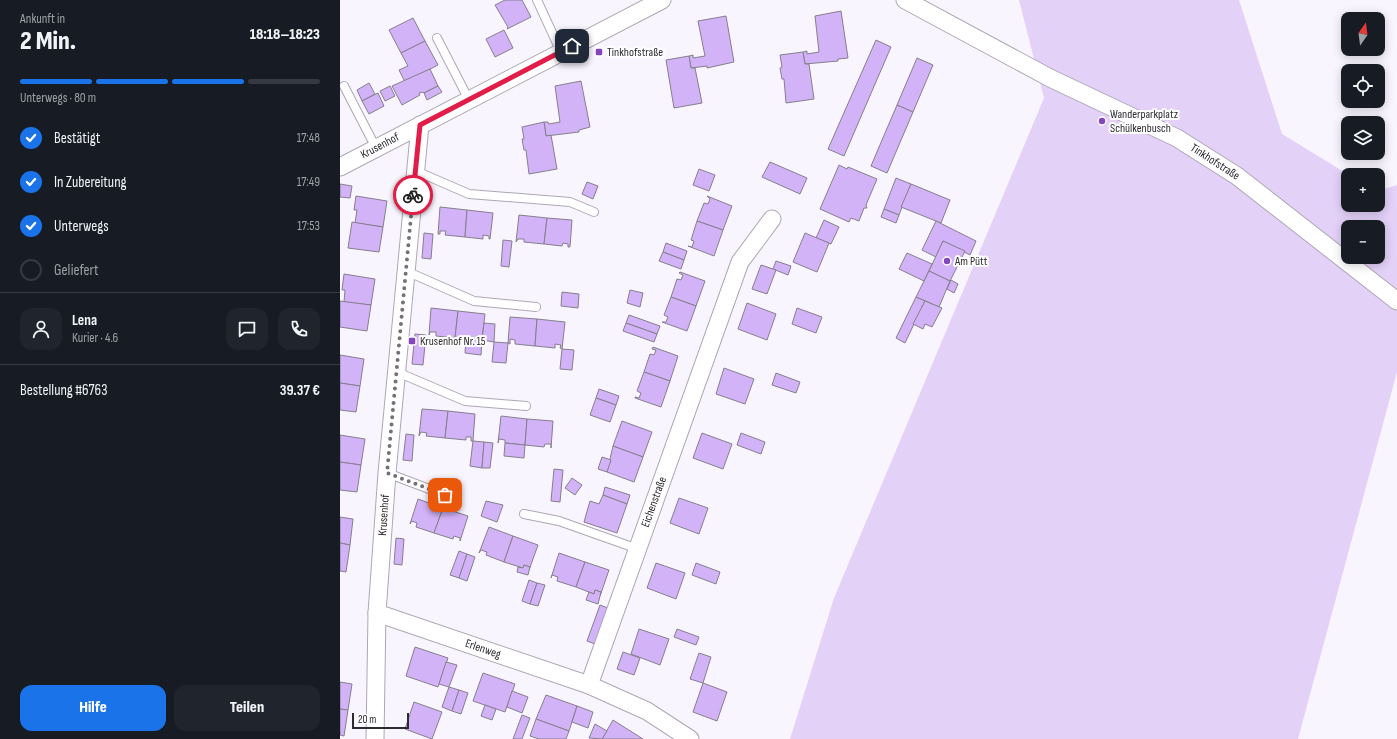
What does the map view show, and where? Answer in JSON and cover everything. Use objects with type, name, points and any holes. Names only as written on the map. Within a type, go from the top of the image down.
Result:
[{"type":"street","name":"Tinkhofstraße","points":[[905,0],[1050,78],[1177,138],[1237,176],[1397,301]]},
{"type":"street","name":"Krusenhof","points":[[340,167],[657,1]]},
{"type":"street","name":"Krusenhof","points":[[375,739],[377,613],[387,473],[420,125]]},
{"type":"street","name":"Eichenstraße","points":[[589,685],[740,262],[772,219]]},
{"type":"street","name":"Erlenweg","points":[[377,613],[589,685]]},
{"type":"street","points":[[589,685],[647,711],[690,739]]},
{"type":"lane","points":[[537,0],[561,52]]},
{"type":"lane","points":[[437,38],[469,100]]},
{"type":"lane","points":[[344,86],[376,148]]},
{"type":"lane","points":[[416,171],[469,194],[570,202],[594,212]]},
{"type":"lane","points":[[406,271],[474,301],[536,308]]},
{"type":"lane","points":[[397,372],[465,401],[526,406]]},
{"type":"lane","points":[[387,473],[445,495]]},
{"type":"lane","points":[[524,514],[558,521],[638,549]]},
{"type":"shaded area","points":[[1019,0],[1239,0],[1282,134],[1341,170],[1341,212],[1385,212],[1385,189],[1397,185],[1397,372],[1298,739],[790,739],[834,598],[1044,98]]},
{"type":"building","points":[[505,0],[522,0],[531,17],[507,29],[508,27],[495,5]]},
{"type":"building","points":[[841,11],[848,58],[838,59],[838,61],[805,64],[803,52],[807,51],[807,54],[819,52],[815,16]]},
{"type":"building","points":[[726,16],[734,62],[707,68],[707,66],[691,68],[689,56],[693,55],[693,58],[705,56],[698,21]]},
{"type":"building","points":[[413,18],[425,41],[401,53],[389,30]]},
{"type":"building","points":[[504,30],[513,48],[495,57],[486,39]]},
{"type":"building","points":[[876,40],[891,47],[844,156],[828,149]]},
{"type":"building","points":[[425,41],[438,65],[405,82],[399,70],[408,66],[401,53]]},
{"type":"building","points":[[803,52],[805,64],[809,64],[814,99],[786,103],[784,79],[782,79],[780,68],[782,67],[780,55]]},
{"type":"building","points":[[689,56],[691,68],[695,68],[702,103],[674,108],[666,60]]},
{"type":"building","points":[[917,58],[933,65],[913,112],[897,105]]},
{"type":"building","points":[[430,69],[438,86],[424,93],[419,93],[420,95],[402,105],[392,86]]},
{"type":"building","points":[[581,81],[590,127],[579,130],[579,132],[546,136],[544,122],[548,122],[549,124],[560,122],[555,86]]},
{"type":"building","points":[[369,83],[375,94],[362,101],[357,90]]},
{"type":"building","points":[[390,86],[395,96],[385,101],[380,91]]},
{"type":"building","points":[[438,86],[442,92],[427,100],[424,93]]},
{"type":"building","points":[[378,93],[384,106],[369,114],[362,101]]},
{"type":"building","points":[[897,105],[913,112],[887,173],[871,166]]},
{"type":"building","points":[[544,122],[546,136],[551,135],[557,169],[529,174],[526,150],[524,150],[522,139],[524,139],[522,127]]},
{"type":"building","points":[[770,162],[807,178],[800,194],[762,177]]},
{"type":"building","points":[[839,165],[847,169],[848,167],[877,179],[866,205],[867,208],[864,208],[859,221],[851,218],[849,222],[820,209]]},
{"type":"building","points":[[699,169],[715,175],[709,191],[693,185]]},
{"type":"building","points":[[896,178],[911,184],[899,215],[884,209]]},
{"type":"building","points":[[587,182],[598,186],[593,199],[582,194]]},
{"type":"building","points":[[340,184],[352,186],[350,198],[340,197]]},
{"type":"building","points":[[911,184],[950,200],[941,223],[901,207]]},
{"type":"building","points":[[356,196],[387,201],[383,227],[355,223],[357,210],[354,210]]},
{"type":"building","points":[[707,196],[732,206],[723,230],[697,221],[704,203],[708,204],[710,199]]},
{"type":"building","points":[[440,207],[467,210],[465,237],[445,235],[446,231],[440,231],[440,234],[438,234]]},
{"type":"building","points":[[884,209],[899,215],[896,223],[881,217]]},
{"type":"building","points":[[467,210],[493,213],[490,239],[489,236],[483,235],[483,239],[465,237]]},
{"type":"building","points":[[519,215],[547,218],[544,244],[524,242],[524,239],[518,239],[516,242]]},
{"type":"building","points":[[547,218],[572,220],[570,247],[568,247],[568,244],[563,243],[562,246],[544,244]]},
{"type":"building","points":[[824,220],[839,227],[831,244],[816,238]]},
{"type":"building","points":[[697,221],[723,230],[714,256],[688,246],[692,247],[694,241],[691,240]]},
{"type":"building","points":[[936,221],[976,241],[970,255],[943,241],[936,257],[922,250]]},
{"type":"building","points":[[352,222],[383,227],[379,252],[348,248]]},
{"type":"building","points":[[424,233],[433,234],[431,259],[422,258]]},
{"type":"building","points":[[805,233],[829,243],[817,272],[793,262]]},
{"type":"building","points":[[503,240],[512,241],[509,267],[501,266]]},
{"type":"building","name":"Am Pütt","points":[[943,241],[965,251],[950,281],[929,271]]},
{"type":"building","points":[[666,243],[687,251],[684,260],[663,252]]},
{"type":"building","points":[[663,252],[684,260],[681,269],[659,261]]},
{"type":"building","points":[[907,253],[932,264],[924,281],[899,269]]},
{"type":"building","points":[[776,261],[791,266],[788,275],[773,269]]},
{"type":"building","points":[[761,265],[776,270],[767,294],[752,289]]},
{"type":"building","points":[[929,271],[950,281],[939,307],[916,297]]},
{"type":"building","points":[[680,272],[705,281],[696,306],[671,297],[677,279],[681,280],[683,275],[679,273]]},
{"type":"building","points":[[344,274],[375,279],[371,305],[344,302],[345,290],[342,290]]},
{"type":"building","points":[[951,280],[958,284],[954,293],[947,289]]},
{"type":"building","points":[[630,290],[643,293],[640,307],[627,303]]},
{"type":"building","points":[[562,292],[579,294],[578,308],[561,306]]},
{"type":"building","points":[[671,297],[696,306],[687,331],[662,322],[666,322],[668,317],[664,315]]},
{"type":"building","points":[[916,297],[925,301],[905,343],[896,338]]},
{"type":"building","points":[[340,301],[371,305],[367,331],[340,327]]},
{"type":"building","points":[[925,301],[942,308],[932,327],[925,324],[923,329],[913,324]]},
{"type":"building","points":[[747,303],[776,314],[767,340],[738,329]]},
{"type":"building","points":[[431,308],[458,311],[455,338],[436,336],[436,332],[430,332],[429,335]]},
{"type":"building","points":[[797,308],[822,317],[816,333],[792,324]]},
{"type":"building","points":[[458,311],[485,314],[482,340],[481,337],[476,336],[475,340],[455,338]]},
{"type":"building","points":[[629,315],[660,326],[657,334],[626,323]]},
{"type":"building","points":[[510,317],[537,319],[535,346],[515,344],[515,340],[510,339],[510,344],[508,343]]},
{"type":"building","points":[[537,319],[565,322],[562,349],[560,348],[561,345],[555,344],[555,348],[535,346]]},
{"type":"building","points":[[484,323],[495,324],[494,342],[482,340]]},
{"type":"building","points":[[626,323],[657,334],[654,342],[623,331]]},
{"type":"building","points":[[415,334],[426,335],[423,365],[412,364]]},
{"type":"building","points":[[476,336],[481,337],[482,340],[481,355],[465,353],[466,339],[475,340]]},
{"type":"building","points":[[494,342],[508,343],[506,363],[492,362]]},
{"type":"building","points":[[653,347],[678,356],[670,381],[644,372],[650,354],[654,355],[656,350],[652,349]]},
{"type":"building","points":[[562,349],[574,350],[572,370],[560,369]]},
{"type":"building","points":[[340,355],[364,359],[360,386],[340,383]]},
{"type":"building","points":[[724,368],[754,379],[745,404],[716,394]]},
{"type":"building","points":[[644,372],[670,381],[661,407],[635,398],[639,398],[641,393],[637,391]]},
{"type":"building","points":[[776,373],[800,382],[796,393],[772,385]]},
{"type":"building","points":[[340,383],[360,386],[356,412],[340,410]]},
{"type":"building","points":[[599,389],[619,396],[616,405],[596,398]]},
{"type":"building","points":[[596,398],[616,405],[610,422],[590,415]]},
{"type":"building","points":[[422,409],[448,411],[445,438],[426,436],[427,433],[421,432],[419,436]]},
{"type":"building","points":[[448,411],[475,414],[473,441],[471,441],[471,437],[466,437],[466,440],[445,438]]},
{"type":"building","points":[[501,416],[527,419],[525,445],[505,443],[505,440],[499,439],[498,443]]},
{"type":"building","points":[[527,419],[553,421],[551,448],[551,444],[545,444],[544,447],[525,445]]},
{"type":"building","points":[[622,421],[652,432],[643,457],[613,446]]},
{"type":"building","points":[[702,433],[732,444],[723,469],[693,458]]},
{"type":"building","points":[[741,433],[765,442],[761,454],[737,445]]},
{"type":"building","points":[[406,434],[414,435],[412,461],[403,460]]},
{"type":"building","points":[[340,435],[365,439],[361,465],[340,462]]},
{"type":"building","points":[[473,441],[484,442],[482,468],[470,466]]},
{"type":"building","points":[[484,442],[493,443],[490,468],[482,468]]},
{"type":"building","points":[[505,443],[525,445],[524,458],[504,456]]},
{"type":"building","points":[[613,446],[643,457],[634,482],[607,472]]},
{"type":"building","points":[[602,457],[611,460],[607,472],[598,469]]},
{"type":"building","points":[[340,462],[361,465],[357,492],[340,490]]},
{"type":"building","points":[[554,469],[563,470],[560,502],[551,501]]},
{"type":"building","points":[[572,478],[582,485],[575,495],[565,488]]},
{"type":"building","points":[[605,487],[630,495],[627,504],[603,495]]},
{"type":"building","points":[[603,495],[627,504],[617,533],[584,522],[590,501],[599,504]]},
{"type":"building","points":[[679,498],[708,508],[699,534],[670,523]]},
{"type":"building","points":[[418,499],[443,508],[434,533],[416,527],[417,523],[412,521],[410,524]]},
{"type":"building","points":[[486,501],[503,505],[497,522],[481,516]]},
{"type":"building","points":[[443,508],[468,516],[460,541],[460,538],[454,536],[453,539],[434,533]]},
{"type":"building","points":[[340,517],[353,519],[350,545],[340,543]]},
{"type":"building","points":[[489,527],[513,536],[504,562],[486,555],[487,552],[481,550],[479,553]]},
{"type":"building","points":[[513,536],[538,545],[529,570],[530,567],[524,565],[523,568],[504,562]]},
{"type":"building","points":[[396,538],[404,539],[402,565],[394,564]]},
{"type":"building","points":[[340,543],[350,545],[346,572],[340,571]]},
{"type":"building","points":[[459,551],[467,554],[459,578],[450,575]]},
{"type":"building","points":[[559,553],[585,562],[576,587],[557,581],[558,577],[552,575],[551,578]]},
{"type":"building","points":[[467,554],[475,557],[467,581],[459,578]]},
{"type":"building","points":[[585,562],[609,570],[600,596],[601,592],[595,590],[594,594],[576,587]]},
{"type":"building","points":[[656,563],[685,573],[676,599],[647,588]]},
{"type":"building","points":[[696,563],[720,572],[716,584],[692,575]]},
{"type":"building","points":[[524,565],[530,567],[528,575],[517,572],[518,567],[523,568]]},
{"type":"building","points":[[529,580],[537,583],[530,604],[522,601]]},
{"type":"building","points":[[537,583],[545,585],[538,606],[530,604]]},
{"type":"building","points":[[595,590],[601,592],[598,604],[586,600],[589,592],[594,594]]},
{"type":"building","points":[[600,605],[608,608],[595,644],[587,641]]},
{"type":"building","points":[[639,629],[669,639],[660,665],[631,654]]},
{"type":"building","points":[[677,629],[699,637],[696,645],[674,637]]},
{"type":"building","points":[[415,647],[448,658],[438,687],[406,676]]},
{"type":"building","points":[[623,652],[640,658],[634,675],[617,669]]},
{"type":"building","points":[[699,653],[711,657],[703,683],[690,679]]},
{"type":"building","points":[[446,662],[457,665],[449,687],[439,684]]},
{"type":"building","points":[[483,673],[515,684],[505,712],[473,701]]},
{"type":"building","points":[[340,682],[352,684],[348,710],[340,709]]},
{"type":"building","points":[[703,683],[727,692],[717,721],[693,712]]},
{"type":"building","points":[[449,687],[459,690],[452,711],[442,707]]},
{"type":"building","points":[[459,690],[468,693],[461,714],[452,711]]},
{"type":"building","points":[[512,691],[528,697],[522,713],[507,707]]},
{"type":"building","points":[[546,695],[577,706],[569,731],[536,719]]},
{"type":"building","points":[[414,702],[442,712],[432,739],[405,729]]},
{"type":"building","points":[[485,705],[496,709],[492,720],[481,716]]},
{"type":"building","points":[[577,706],[593,712],[588,728],[572,722]]},
{"type":"building","points":[[340,709],[348,710],[344,736],[340,735]]},
{"type":"building","points":[[522,715],[530,718],[522,739],[513,739]]},
{"type":"building","points":[[536,719],[569,731],[566,739],[539,739],[530,736]]},
{"type":"building","points":[[613,720],[643,739],[602,739]]},
{"type":"building","points":[[595,724],[607,731],[602,739],[589,738]]},
{"type":"way so far","points":[[413,195],[387,473],[445,495]]},
{"type":"place","name":"Tinkhofstraße","points":[[599,52]]},
{"type":"place","name":"Wanderparkplatz Schülkenbusch","points":[[1102,121]]},
{"type":"place","name":"Am Pütt","points":[[947,261]]},
{"type":"place","name":"Krusenhof Nr. 15","points":[[412,341]]},
{"type":"route","points":[[413,195],[420,125],[572,46]]}]
